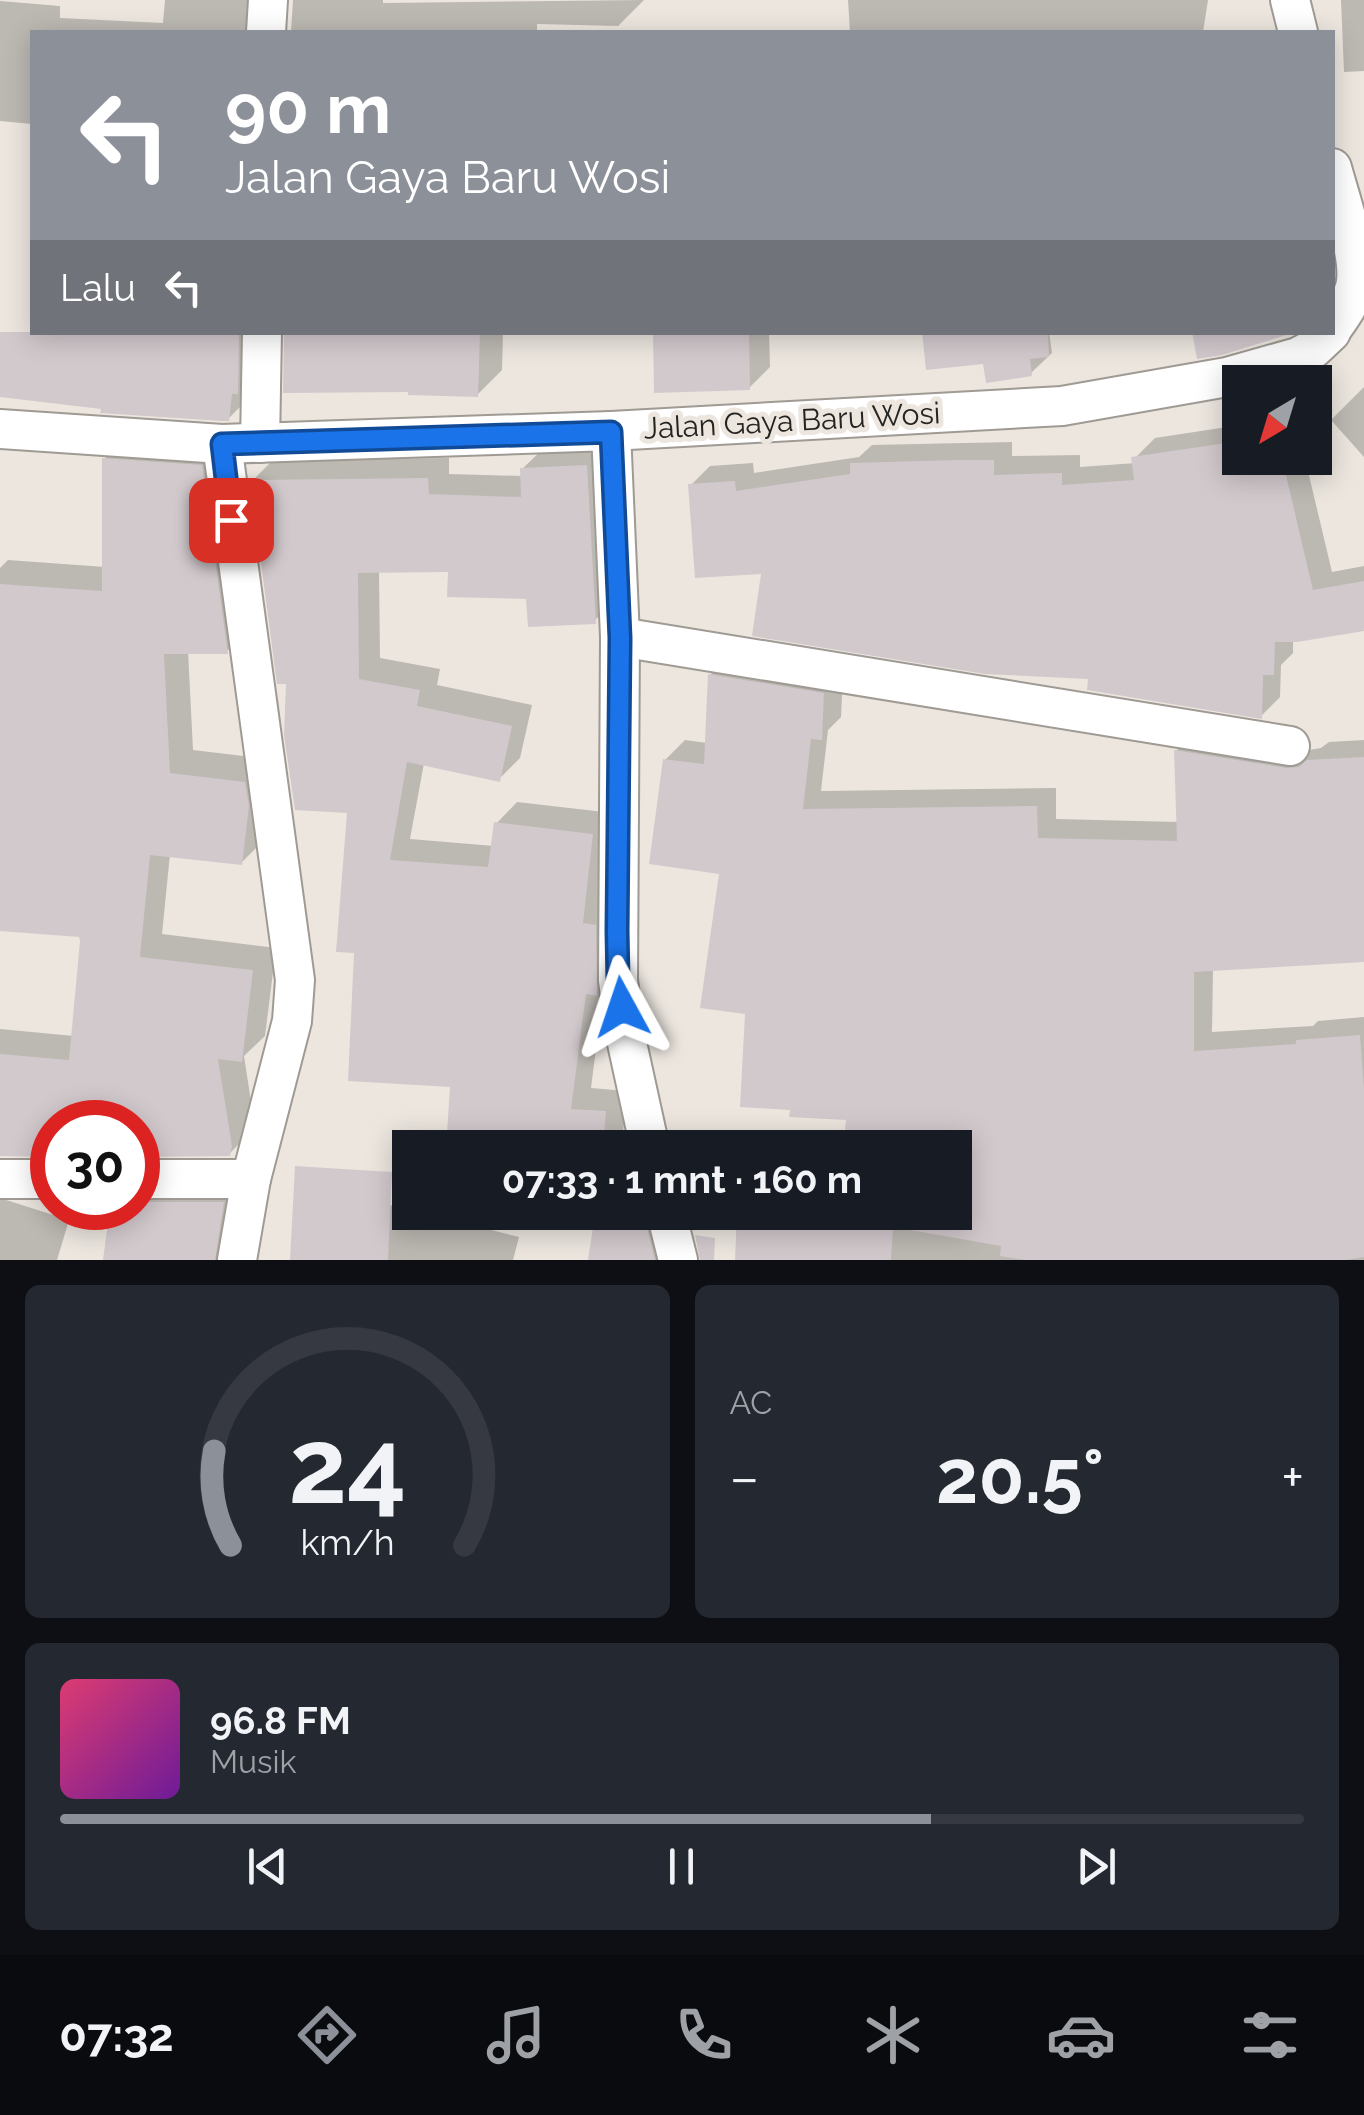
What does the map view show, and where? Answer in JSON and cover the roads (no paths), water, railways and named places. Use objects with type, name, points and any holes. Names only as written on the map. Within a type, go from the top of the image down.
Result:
[{"type":"street","points":[[266,30],[268,0]]},
{"type":"street","points":[[1290,0],[1298,30]]},
{"type":"street","name":"Jalan Gaya Baru Wosi","points":[[1335,179],[1356,272],[1346,309],[1335,326]]},
{"type":"street","points":[[260,443],[262,335]]},
{"type":"street","name":"Jalan Gaya Baru Wosi","points":[[0,429],[222,444],[611,432],[1062,406],[1227,377],[1298,357],[1328,335]]},
{"type":"street","points":[[611,432],[620,638],[618,980],[646,1130]]},
{"type":"street","points":[[222,444],[295,980],[292,1021],[251,1180],[237,1260]]},
{"type":"street","points":[[620,638],[1290,746]]},
{"type":"street","points":[[0,1179],[30,1179]]},
{"type":"street","points":[[160,1179],[251,1180]]},
{"type":"street","points":[[670,1230],[678,1260]]}]
